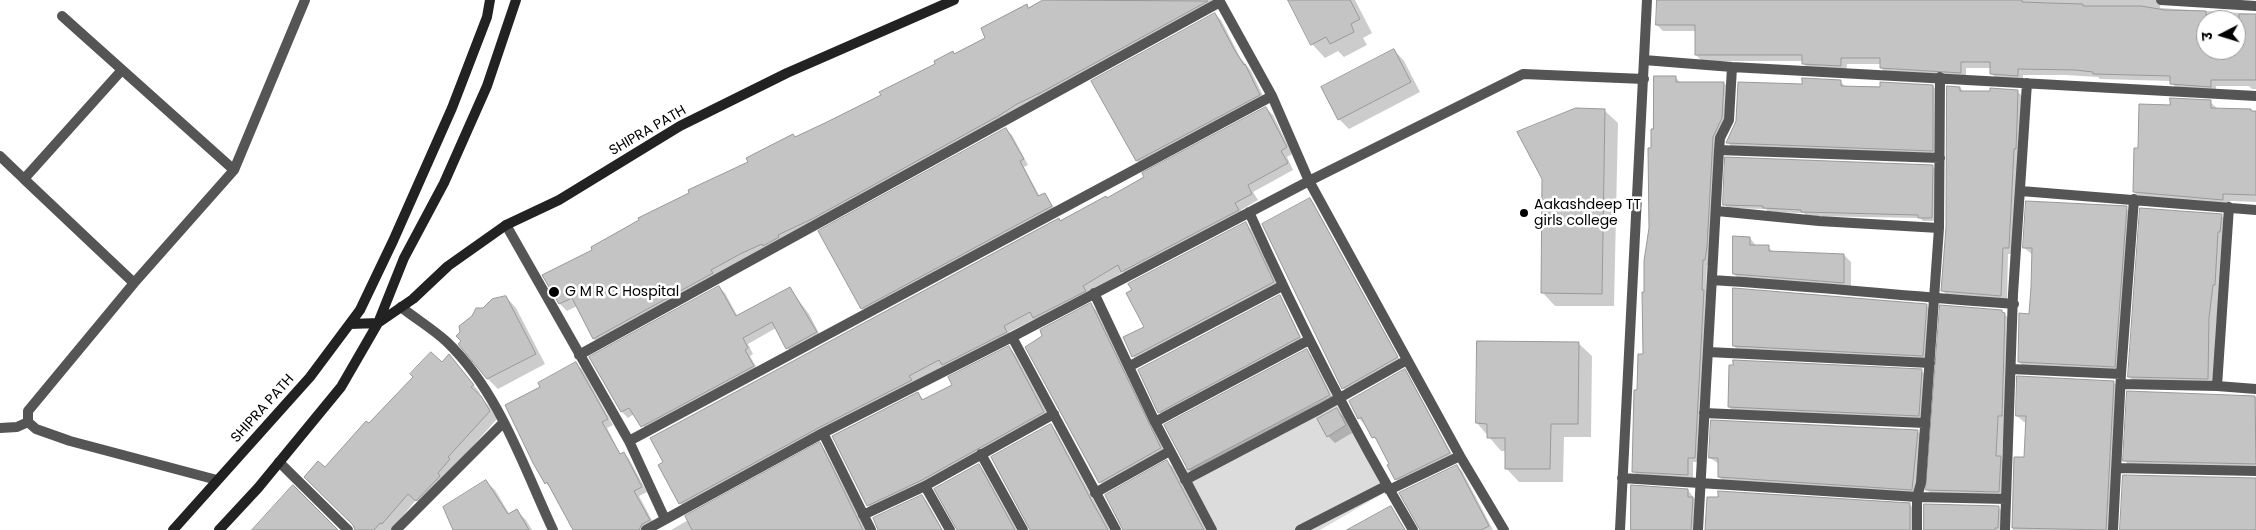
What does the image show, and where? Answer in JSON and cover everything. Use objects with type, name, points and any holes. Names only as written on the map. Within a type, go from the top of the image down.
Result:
[{"type":"street","points":[[217,480],[70,441],[36,429],[28,422],[28,411],[134,283],[234,170],[305,0]]},
{"type":"street","name":"SHIPRA PATH","points":[[173,530],[310,377],[360,310],[452,108],[487,18],[490,0]]},
{"type":"street","points":[[350,324],[378,323],[404,258],[444,183],[487,86],[516,0]]},
{"type":"street","name":"SHIPRA PATH","points":[[219,530],[279,462],[341,387],[378,323],[414,299],[448,266],[506,225],[559,200],[680,126],[787,74],[954,0]]},
{"type":"street","points":[[1620,530],[1647,0]]},
{"type":"street","points":[[2161,0],[2255,4]]},
{"type":"street","points":[[579,355],[1219,1],[1272,96],[1309,181],[1460,456],[1504,530]]},
{"type":"street","points":[[62,16],[121,71],[234,170]]},
{"type":"street","points":[[1644,60],[1732,67],[1940,77],[2256,96]]},
{"type":"street","points":[[1698,530],[1719,150],[1720,138],[1729,120],[1732,67]]},
{"type":"street","points":[[24,179],[121,71]]},
{"type":"street","points":[[646,530],[823,433],[1012,337],[1309,181],[1523,74],[1644,79]]},
{"type":"street","points":[[1917,530],[1917,497],[1921,483],[1939,228],[1940,77]]},
{"type":"street","points":[[2005,530],[2014,304],[2028,83]]},
{"type":"street","points":[[629,441],[1272,96]]},
{"type":"street","points":[[1719,150],[1940,158]]},
{"type":"street","points":[[0,156],[134,283]]},
{"type":"street","points":[[2021,191],[2256,210]]},
{"type":"street","points":[[2114,530],[2120,379],[2134,200]]},
{"type":"street","points":[[2218,386],[2229,207]]},
{"type":"street","points":[[1717,211],[1939,228]]},
{"type":"street","points":[[1249,212],[1282,286],[1309,340],[1388,488],[1413,530]]},
{"type":"street","points":[[506,225],[629,441],[665,519]]},
{"type":"street","points":[[1712,280],[1810,285],[1934,299],[2014,304]]},
{"type":"street","points":[[1130,366],[1282,286]]},
{"type":"street","points":[[1094,293],[1155,422],[1212,530]]},
{"type":"street","points":[[401,307],[446,342],[477,378],[503,423],[553,530]]},
{"type":"street","points":[[1012,337],[1116,530]]},
{"type":"street","points":[[1155,422],[1309,340]]},
{"type":"street","points":[[1708,352],[1930,363]]},
{"type":"street","points":[[1186,480],[1408,360]]},
{"type":"street","points":[[2011,369],[2120,379],[2256,388]]},
{"type":"street","points":[[1704,413],[1924,423]]},
{"type":"street","points":[[863,515],[925,486],[1054,414]]},
{"type":"street","points":[[0,428],[17,427],[28,422]]},
{"type":"street","points":[[396,530],[503,423]]},
{"type":"street","points":[[823,433],[871,530]]},
{"type":"street","points":[[1095,493],[1170,452]]},
{"type":"street","points":[[981,454],[1023,530]]},
{"type":"street","points":[[1300,530],[1460,456]]},
{"type":"street","points":[[279,462],[348,530]]},
{"type":"street","points":[[2117,468],[2256,471]]},
{"type":"street","points":[[1622,478],[1701,485],[1917,497],[2006,499]]},
{"type":"street","points":[[925,486],[950,530]]},
{"type":"shaded area","points":[[1337,393],[1389,490],[1320,530],[1212,530],[1181,471]]},
{"type":"building","points":[[1043,0],[1208,1],[1017,104],[812,219],[778,235],[779,237],[763,246],[762,244],[742,253],[711,270],[713,273],[593,339],[572,298],[559,304],[542,275],[592,250],[591,247],[639,220],[638,218],[689,193],[688,190],[748,162],[746,158],[793,134],[795,137],[881,95],[879,92],[935,64],[934,61],[953,51],[954,54],[985,38],[981,28],[1027,4],[1028,8]]},
{"type":"building","points":[[1288,0],[1350,0],[1360,19],[1351,24],[1354,32],[1330,44],[1326,37],[1311,45]]},
{"type":"building","points":[[1657,0],[2022,0],[2022,2],[2083,4],[2083,6],[2141,6],[2165,10],[2196,11],[2196,60],[2246,60],[2246,14],[2256,14],[2256,80],[2211,80],[2211,87],[2170,84],[2170,76],[2093,74],[2093,72],[2075,70],[2018,69],[2018,76],[1990,74],[1990,62],[1961,62],[1961,73],[1880,68],[1880,58],[1841,58],[1841,66],[1802,64],[1802,55],[1695,55],[1695,25],[1656,25]]},
{"type":"building","points":[[1215,13],[1234,49],[1245,64],[1260,95],[1136,161],[1091,81]]},
{"type":"building","points":[[1394,49],[1411,82],[1338,120],[1321,87]]},
{"type":"building","points":[[1654,76],[1676,76],[1676,82],[1724,82],[1722,118],[1713,137],[1707,247],[1705,260],[1703,260],[1702,290],[1704,290],[1695,458],[1688,458],[1688,475],[1632,472],[1634,390],[1637,390],[1638,354],[1643,354],[1642,292],[1644,292],[1644,261],[1649,228],[1648,148],[1651,148],[1651,129],[1653,129]]},
{"type":"building","points":[[1802,78],[1841,80],[1841,86],[1880,87],[1880,82],[1933,85],[1933,151],[1726,143],[1736,121],[1738,82],[1802,84]]},
{"type":"building","points":[[1947,86],[1960,87],[1960,91],[1990,91],[1990,88],[2018,90],[2009,248],[2003,248],[2001,296],[1941,291],[1946,228]]},
{"type":"building","points":[[2170,98],[2211,100],[2211,108],[2251,109],[2251,111],[2256,111],[2256,195],[2223,194],[2223,200],[2133,192],[2134,148],[2138,148],[2139,104],[2170,105]]},
{"type":"building","points":[[1266,107],[1287,147],[1281,151],[1288,163],[1248,185],[1252,194],[1235,203],[1239,210],[1121,272],[1118,265],[1083,286],[1086,291],[1033,318],[1030,312],[1004,326],[1007,332],[942,365],[939,360],[909,376],[912,380],[820,427],[679,504],[658,465],[663,462],[650,438],[1059,218],[1060,221],[1106,196],[1107,198],[1144,177],[1142,173]]},
{"type":"building","points":[[1576,108],[1605,109],[1602,294],[1541,293],[1542,179],[1517,132]]},
{"type":"building","points":[[1006,128],[1024,159],[1020,161],[1038,196],[1045,193],[1052,206],[861,309],[818,231]]},
{"type":"building","points":[[1725,157],[1933,165],[1932,218],[1918,218],[1918,215],[1801,212],[1801,210],[1763,208],[1763,206],[1723,205]]},
{"type":"building","points":[[1310,198],[1398,357],[1342,389],[1262,224]]},
{"type":"building","points":[[2026,201],[2127,206],[2115,367],[2018,362],[2019,313],[2029,314],[2031,287],[2032,248],[2023,248]]},
{"type":"building","points":[[2140,208],[2222,214],[2220,232],[2218,232],[2215,285],[2213,285],[2209,318],[2208,379],[2128,377]]},
{"type":"building","points":[[1246,222],[1274,282],[1132,357],[1123,337],[1144,327],[1126,293],[1132,290],[1128,284]]},
{"type":"building","points":[[1733,236],[1750,237],[1750,245],[1769,245],[1769,251],[1844,254],[1844,283],[1733,274]]},
{"type":"building","points":[[719,286],[736,316],[790,287],[817,332],[786,349],[772,322],[743,338],[748,348],[745,350],[754,366],[641,427],[629,408],[621,412],[589,357]]},
{"type":"building","points":[[1733,288],[1927,304],[1923,356],[1733,346]]},
{"type":"building","points":[[1280,295],[1300,337],[1158,413],[1138,370]]},
{"type":"building","points":[[506,296],[536,354],[487,379],[458,344],[461,341],[456,336],[460,332],[459,326],[472,316],[476,308],[483,308],[492,299]]},
{"type":"building","points":[[1091,303],[1161,448],[1099,483],[1025,347],[1042,336],[1040,330]]},
{"type":"building","points":[[1940,305],[2002,310],[2005,313],[2002,416],[1998,416],[1996,456],[2001,456],[1999,492],[1926,490]]},
{"type":"building","points":[[1477,341],[1579,342],[1578,424],[1551,424],[1550,469],[1505,469],[1505,438],[1487,438],[1487,424],[1476,423]]},
{"type":"building","points":[[1009,346],[1044,412],[922,480],[867,506],[832,436],[918,392],[922,400],[952,385],[948,377]]},
{"type":"building","points":[[1307,349],[1330,395],[1188,470],[1164,425]]},
{"type":"building","points":[[431,352],[442,362],[449,354],[474,385],[471,387],[481,396],[490,411],[448,457],[450,459],[438,473],[440,476],[416,501],[408,494],[382,524],[380,523],[374,530],[355,530],[353,525],[304,477],[318,461],[325,467],[366,421],[369,423],[413,377],[410,374]]},
{"type":"building","points":[[1733,360],[1922,369],[1919,416],[1728,407],[1729,365],[1733,365]]},
{"type":"building","points":[[576,362],[608,419],[602,422],[620,454],[624,452],[642,487],[634,491],[650,520],[642,524],[639,530],[573,530],[547,482],[545,484],[533,463],[505,405],[540,387],[538,383]]},
{"type":"building","points":[[1405,369],[1450,453],[1395,480],[1375,437],[1372,438],[1361,417],[1358,419],[1349,401]]},
{"type":"building","points":[[2017,376],[2114,381],[2106,530],[2012,528],[2014,457],[2024,457],[2026,416],[2016,416]]},
{"type":"building","points":[[2127,391],[2255,396],[2256,464],[2123,461]]},
{"type":"building","points":[[1337,408],[1346,425],[1327,437],[1317,419]]},
{"type":"building","points":[[1711,420],[1918,430],[1912,490],[1718,477],[1718,458],[1709,458]]},
{"type":"building","points":[[1051,424],[1108,530],[1030,530],[991,457]]},
{"type":"building","points":[[820,442],[863,530],[692,530],[685,516]]},
{"type":"building","points":[[1167,460],[1204,530],[1123,530],[1105,495]]},
{"type":"building","points":[[979,464],[1015,530],[957,530],[934,489]]},
{"type":"building","points":[[1457,465],[1489,526],[1481,530],[1420,530],[1399,493]]},
{"type":"building","points":[[2123,475],[2256,478],[2256,530],[2120,530]]},
{"type":"building","points":[[486,480],[508,514],[517,509],[529,530],[453,530],[443,507]]},
{"type":"building","points":[[293,485],[338,530],[252,530]]},
{"type":"building","points":[[1631,485],[1688,489],[1688,497],[1693,497],[1691,530],[1631,530]]},
{"type":"building","points":[[1718,491],[1910,503],[1910,530],[1705,530],[1707,497],[1718,497]]},
{"type":"building","points":[[922,495],[942,530],[878,530],[873,518]]},
{"type":"building","points":[[1924,504],[1999,506],[1998,528],[1995,528],[1995,530],[1924,530]]},
{"type":"building","points":[[1391,506],[1405,530],[1347,530]]},
{"type":"place","name":"Aakashdeep TT girls college","points":[[1524,213]]},
{"type":"place","name":"G M R C Hospital","points":[[554,292]]}]
